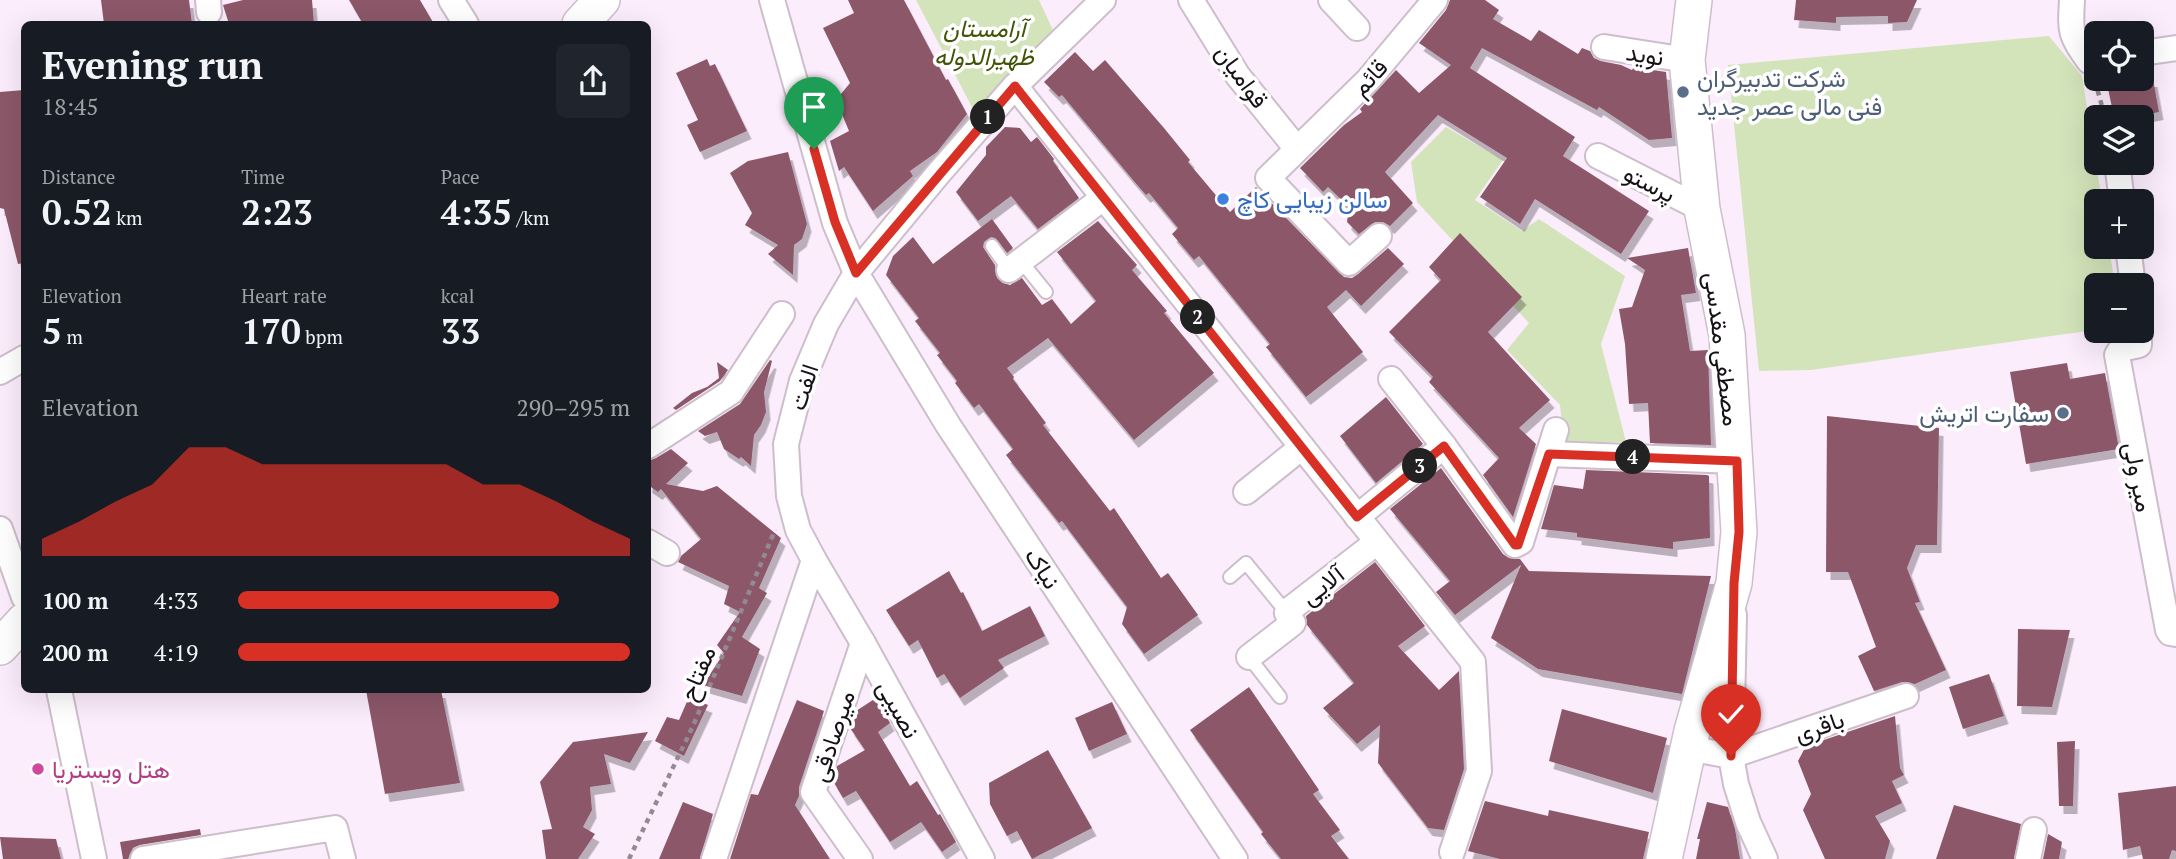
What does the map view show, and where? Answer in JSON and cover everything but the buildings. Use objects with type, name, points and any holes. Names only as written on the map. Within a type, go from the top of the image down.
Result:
[{"type":"main road","points":[[583,21],[602,0]]},
{"type":"main road","name":"مصطفی مقدسی","points":[[1664,859],[1688,748],[1734,583],[1739,532],[1737,461],[1727,335],[1702,209],[1687,60],[1694,0]]},
{"type":"main road","points":[[0,647],[21,624]]},
{"type":"street","points":[[451,0],[464,21]]},
{"type":"street","name":"نیاک","points":[[772,0],[835,222],[856,273],[948,425],[1235,859]]},
{"type":"street","name":"الفت","points":[[814,560],[798,530],[789,496],[786,444],[802,381],[826,324],[856,273],[1015,86],[1103,0]]},
{"type":"street","name":"قوامیان","points":[[1191,0],[1238,76],[1297,149]]},
{"type":"street","points":[[1331,0],[1357,28]]},
{"type":"street","name":"قائم","points":[[1378,236],[1349,263],[1268,178],[1368,80],[1434,0]]},
{"type":"street","points":[[2072,0],[2070,31],[2084,49]]},
{"type":"street","name":"نوید","points":[[1604,47],[1687,60]]},
{"type":"street","points":[[2154,51],[2176,48]]},
{"type":"street","points":[[1015,86],[1473,662],[1479,771],[1451,852]]},
{"type":"street","name":"پرستو","points":[[1598,156],[1702,209]]},
{"type":"street","points":[[1015,266],[1103,198]]},
{"type":"street","points":[[651,444],[731,392],[782,314]]},
{"type":"street","name":"میر ولی","points":[[2140,343],[2121,349],[2117,355],[2168,630],[2176,634]]},
{"type":"street","points":[[0,372],[21,360]]},
{"type":"street","points":[[1391,379],[1444,446],[1515,545],[1521,542],[1556,430]]},
{"type":"street","points":[[1357,517],[1444,446]]},
{"type":"street","points":[[1246,492],[1302,447]]},
{"type":"street","points":[[1549,454],[1737,461]]},
{"type":"street","points":[[0,529],[21,588]]},
{"type":"street","name":"آلایی","points":[[1250,657],[1293,623],[1287,614],[1377,542]]},
{"type":"street","points":[[714,859],[814,560]]},
{"type":"street","name":"نصیبی","points":[[814,560],[982,859]]},
{"type":"street","points":[[1734,583],[1731,756],[1736,784],[1748,822],[1765,859]]},
{"type":"street","name":"میرصادقی","points":[[860,859],[813,792],[863,643]]},
{"type":"street","points":[[60,693],[94,859]]},
{"type":"street","name":"باقری","points":[[1731,756],[1906,696]]},
{"type":"street","points":[[1688,748],[1731,756]]},
{"type":"street","points":[[143,859],[335,828],[343,859]]},
{"type":"street","points":[[2028,859],[2034,830]]},
{"type":"lane","points":[[992,246],[1046,292]]},
{"type":"lane","points":[[1230,577],[1246,563],[1287,614]]},
{"type":"lane","points":[[1250,657],[1280,697]]},
{"type":"path","name":"مفتاح","points":[[629,859],[693,726],[789,496]]},
{"type":"green space","name":"آرامستان ظهیرالدوله","points":[[916,0],[1039,0],[1053,30],[974,111]]},
{"type":"green space","points":[[2049,36],[2082,76],[2087,105],[2084,105],[2084,175],[2098,175],[2100,189],[2084,189],[2084,259],[2111,259],[2113,273],[2084,273],[2084,331],[1811,370],[1759,371],[1728,65]]},
{"type":"green space","points":[[1446,127],[1503,160],[1475,200],[1522,231],[1539,219],[1625,276],[1601,344],[1626,442],[1564,442],[1560,405],[1507,350],[1529,323],[1417,202],[1411,162]]},
{"type":"place","name":"شرکت تدبیرگران فنی مالی عصر جدید","points":[[1683,92]]},
{"type":"place","name":"سالن زیبایی کاچ","points":[[1223,199]]},
{"type":"place","name":"سفارت اتریش","points":[[2063,413]]},
{"type":"place","name":"هتل ویستریا","points":[[38,769]]},
{"type":"route","points":[[814,149],[835,222],[856,273],[1015,86],[1357,517],[1444,446],[1515,545],[1521,542],[1549,454],[1737,461],[1739,532],[1734,583],[1731,756]]}]
